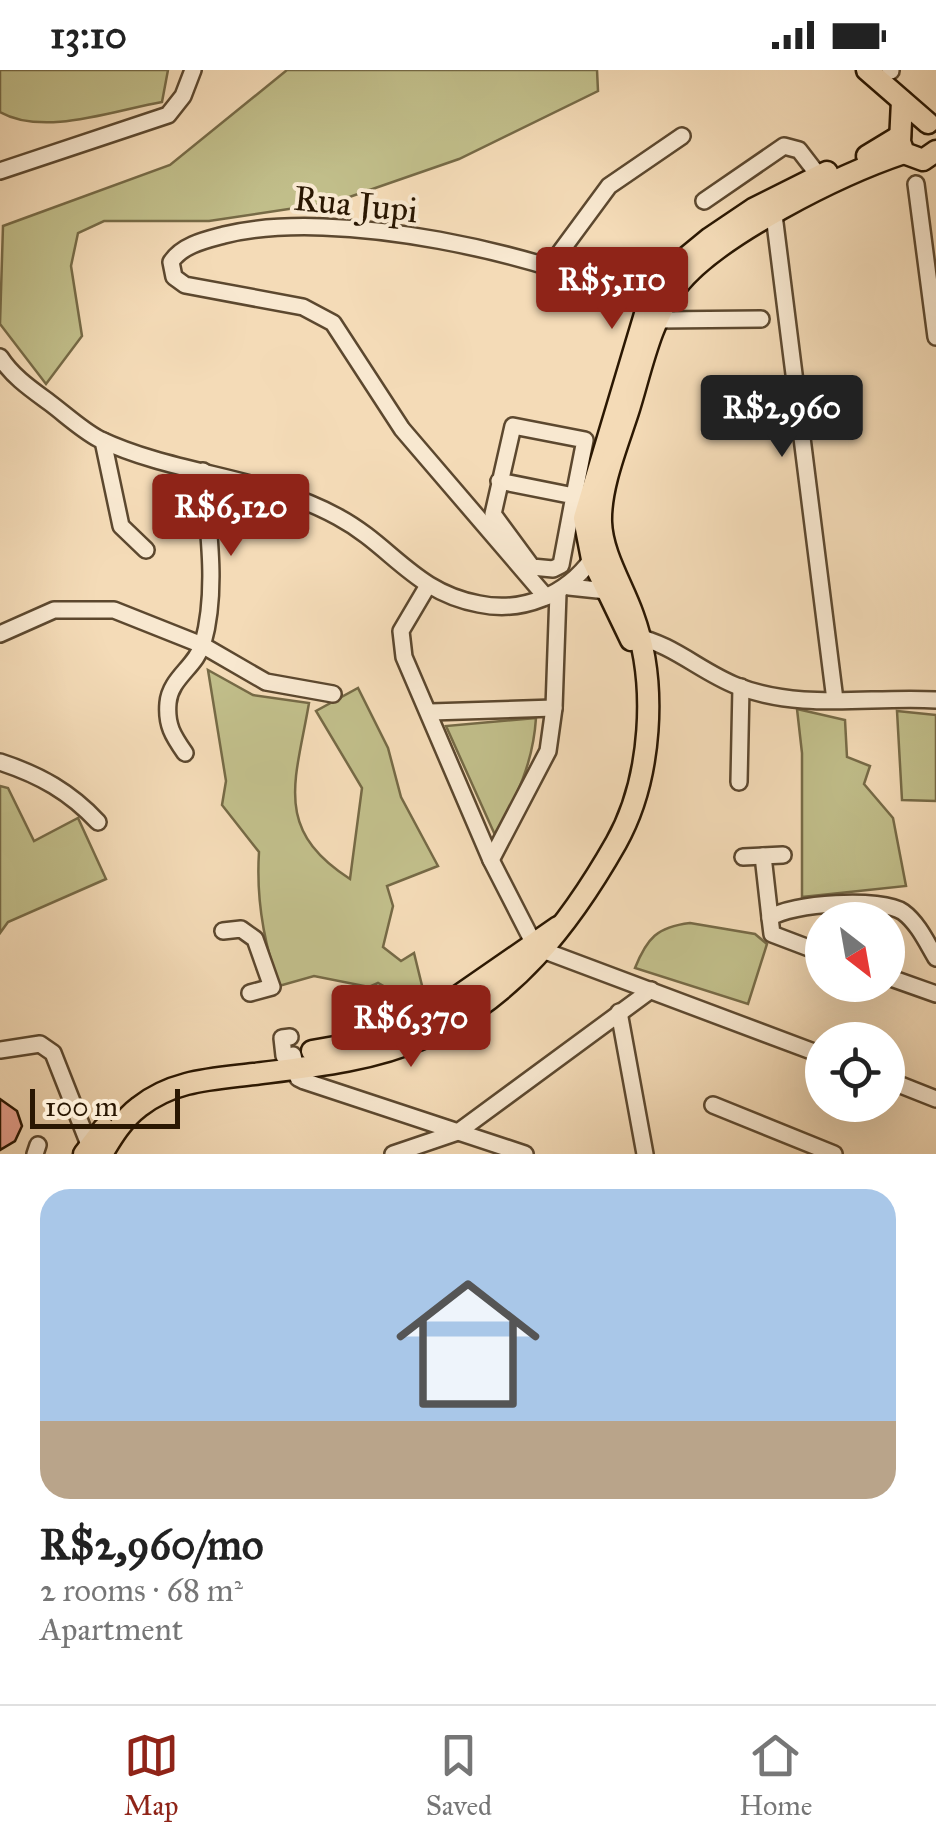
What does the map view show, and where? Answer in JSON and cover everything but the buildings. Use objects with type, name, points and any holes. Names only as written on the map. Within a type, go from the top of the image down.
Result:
[{"type":"main road","points":[[867,70],[893,80],[932,127]]},
{"type":"main road","points":[[893,80],[902,140],[916,160],[934,156]]},
{"type":"main road","points":[[93,1152],[121,1107],[156,1082],[288,1051],[368,1041],[416,1026],[539,946],[560,926],[628,819],[646,728],[642,665],[601,522],[653,312],[690,273],[774,215],[902,140],[913,122],[932,127]]},
{"type":"main road","points":[[634,636],[592,560],[581,498],[653,312],[682,261],[710,238],[753,209],[902,140]]},
{"type":"street","points":[[0,171],[168,115],[183,96],[193,70]]},
{"type":"street","points":[[550,266],[609,186],[682,136]]},
{"type":"street","points":[[704,200],[784,146],[800,150],[819,176]]},
{"type":"street","points":[[916,184],[936,337]]},
{"type":"street","points":[[774,215],[835,700]]},
{"type":"street","name":"Rua Jupi","points":[[558,592],[394,419],[333,323],[304,307],[185,284],[174,277],[170,266],[180,252],[210,239],[300,224],[432,241],[550,266],[653,312]]},
{"type":"street","points":[[653,312],[761,320]]},
{"type":"street","points":[[0,357],[17,379],[103,441],[293,497],[340,517],[368,535],[427,587],[479,604],[523,604],[558,592],[607,592]]},
{"type":"street","points":[[516,424],[581,436],[587,445],[581,498],[561,565],[554,570],[532,567],[495,519],[498,481],[511,429],[516,424]]},
{"type":"street","points":[[103,441],[120,526],[146,550]]},
{"type":"street","points":[[185,753],[168,725],[168,696],[202,645],[209,596],[203,471]]},
{"type":"street","points":[[498,481],[581,498]]},
{"type":"street","points":[[491,860],[548,751],[554,708],[558,592],[592,560]]},
{"type":"street","points":[[427,587],[401,632],[400,641],[491,860],[539,946],[805,1049]]},
{"type":"street","points":[[0,634],[54,610],[88,607],[142,619],[202,645],[266,682],[333,694]]},
{"type":"street","points":[[634,636],[742,687],[804,700],[936,700]]},
{"type":"street","points":[[740,782],[742,687]]},
{"type":"street","points":[[431,712],[554,708]]},
{"type":"street","points":[[0,762],[62,789],[98,822]]},
{"type":"street","points":[[743,856],[784,855]]},
{"type":"street","points":[[764,856],[772,934],[805,947]]},
{"type":"street","points":[[770,918],[788,908],[892,906],[913,921],[936,958]]},
{"type":"street","points":[[223,931],[241,928],[255,939],[272,987],[250,993]]},
{"type":"street","points":[[905,983],[936,994]]},
{"type":"street","points":[[393,1154],[458,1132],[651,990]]},
{"type":"street","points":[[619,1012],[645,1154]]},
{"type":"street","points":[[0,1050],[40,1044],[53,1052],[93,1152]]},
{"type":"street","points":[[288,1051],[304,1082],[525,1154]]},
{"type":"street","points":[[905,1087],[936,1099]]},
{"type":"street","points":[[714,1105],[834,1154]]},
{"type":"shaded area","points":[[0,70],[168,70],[162,102],[80,119],[37,122],[0,112]]},
{"type":"shaded area","points":[[287,70],[597,70],[598,91],[459,159],[335,202],[209,221],[104,221],[78,233],[71,266],[82,336],[46,384],[0,324],[3,226],[170,165]]},
{"type":"shaded area","points":[[208,670],[253,695],[309,703],[296,779],[299,822],[325,860],[350,879],[362,788],[316,711],[358,688],[388,748],[401,797],[438,866],[387,886],[393,906],[383,947],[401,961],[414,953],[427,1006],[403,1021],[385,987],[378,983],[369,987],[314,976],[279,986],[262,920],[259,852],[222,805],[226,781]]},
{"type":"shaded area","points":[[797,709],[845,720],[847,757],[870,766],[864,784],[893,818],[906,886],[802,897],[802,753]]},
{"type":"shaded area","points":[[897,711],[936,715],[936,801],[902,800]]},
{"type":"shaded area","points":[[536,718],[523,779],[495,835],[446,726]]},
{"type":"shaded area","points":[[0,786],[8,788],[34,841],[78,818],[106,879],[8,922],[0,933]]},
{"type":"shaded area","points":[[690,923],[755,934],[767,944],[748,1004],[635,968],[644,949],[661,931]]}]
